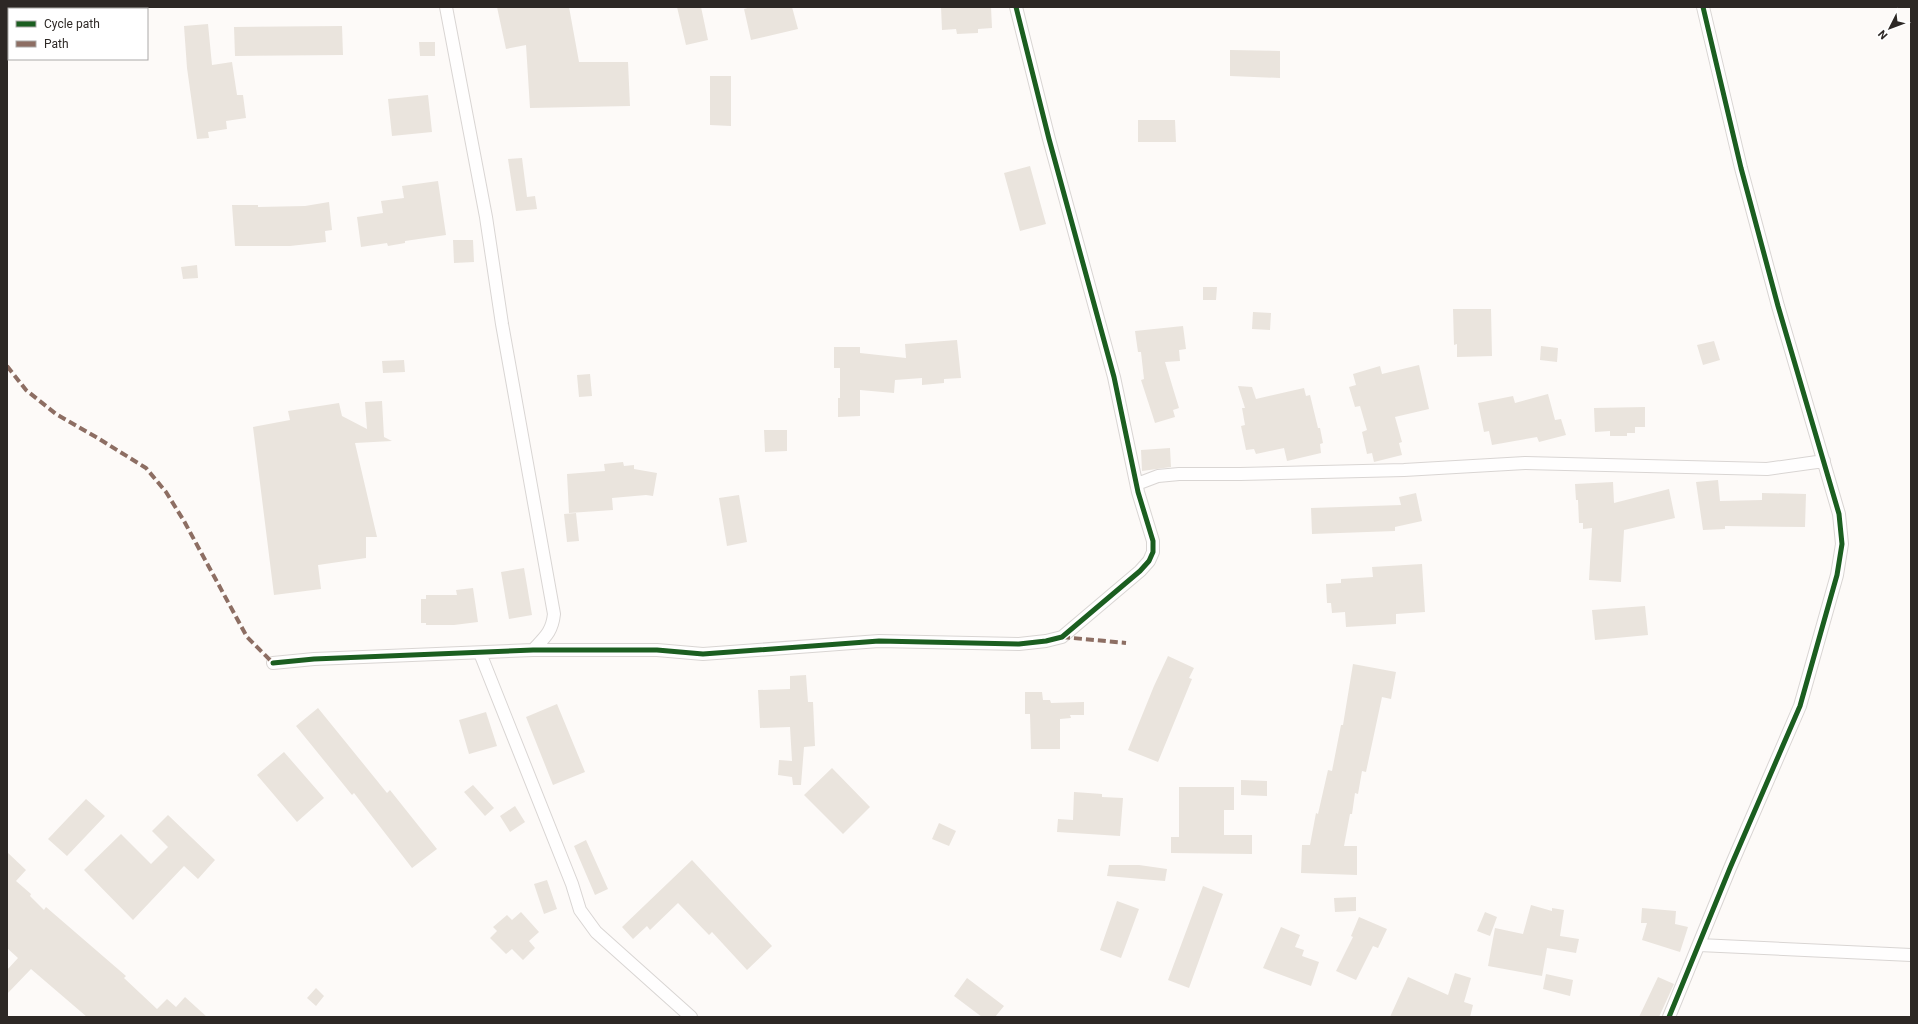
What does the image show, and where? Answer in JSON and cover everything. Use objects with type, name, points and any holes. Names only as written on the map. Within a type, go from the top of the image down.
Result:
[{"type":"street","points":[[446,7],[486,217],[502,324],[554,614],[553,626],[547,636],[533,650]]},
{"type":"street","points":[[273,663],[314,659],[533,650],[650,650],[703,654],[879,641],[1019,644],[1046,641],[1062,637],[1140,571],[1149,561],[1153,552],[1153,542],[1144,515],[1114,377],[1049,139],[1016,7]]},
{"type":"street","points":[[1669,1017],[1698,945],[1800,706],[1837,575],[1842,544],[1839,514],[1778,306],[1743,176],[1703,7]]},
{"type":"street","points":[[1137,484],[1158,476],[1179,474],[1404,470],[1525,463],[1767,469],[1824,461]]},
{"type":"street","points":[[480,653],[572,884],[580,910],[596,932],[690,1017]]},
{"type":"street","points":[[1698,945],[1911,955]]},
{"type":"building","points":[[497,7],[569,7],[579,62],[628,62],[630,106],[530,108],[526,45],[506,49]]},
{"type":"building","points":[[677,7],[701,7],[708,40],[686,45]]},
{"type":"building","points":[[751,7],[792,7],[798,29],[751,40],[744,9]]},
{"type":"building","points":[[941,7],[991,7],[992,28],[978,29],[978,33],[957,34],[956,29],[942,30]]},
{"type":"building","points":[[208,24],[212,65],[232,62],[237,95],[243,95],[246,118],[226,121],[227,129],[208,132],[209,138],[197,139],[187,68],[184,26]]},
{"type":"building","points":[[342,26],[343,55],[235,56],[234,27]]},
{"type":"building","points":[[419,42],[435,42],[435,56],[420,56]]},
{"type":"building","points":[[1230,50],[1280,51],[1280,78],[1230,76]]},
{"type":"building","points":[[710,76],[731,76],[731,126],[710,125]]},
{"type":"building","points":[[428,95],[432,132],[392,136],[388,99]]},
{"type":"building","points":[[1138,120],[1175,120],[1176,142],[1138,142]]},
{"type":"building","points":[[522,158],[527,197],[535,196],[537,209],[516,211],[508,159]]},
{"type":"building","points":[[1030,166],[1046,224],[1020,231],[1004,173]]},
{"type":"building","points":[[438,181],[446,235],[405,241],[405,243],[388,246],[387,243],[361,247],[357,217],[383,213],[381,201],[404,198],[402,186]]},
{"type":"building","points":[[329,202],[332,230],[325,231],[326,242],[290,246],[235,246],[232,205],[258,205],[258,207],[305,206]]},
{"type":"building","points":[[453,240],[473,240],[474,262],[454,263]]},
{"type":"building","points":[[197,265],[198,278],[183,279],[181,267]]},
{"type":"building","points":[[1203,287],[1217,287],[1216,300],[1203,300]]},
{"type":"building","points":[[1453,309],[1491,309],[1492,356],[1457,357],[1457,344],[1454,345]]},
{"type":"building","points":[[1253,312],[1271,313],[1270,330],[1252,329]]},
{"type":"building","points":[[1183,326],[1186,349],[1179,350],[1180,361],[1165,362],[1179,408],[1173,410],[1175,417],[1155,423],[1141,380],[1144,379],[1141,352],[1138,352],[1135,331]]},
{"type":"building","points":[[957,340],[961,378],[944,379],[944,383],[922,385],[922,378],[895,380],[894,393],[860,390],[860,416],[838,417],[838,398],[840,398],[840,368],[834,368],[834,347],[860,347],[860,353],[906,358],[905,344]]},
{"type":"building","points":[[1714,341],[1720,360],[1703,365],[1697,345]]},
{"type":"building","points":[[1541,346],[1558,348],[1557,362],[1540,360]]},
{"type":"building","points":[[404,360],[405,372],[383,373],[382,361]]},
{"type":"building","points":[[1419,365],[1429,409],[1395,417],[1402,442],[1399,443],[1402,455],[1374,462],[1372,453],[1367,454],[1362,432],[1367,430],[1360,406],[1355,407],[1349,387],[1356,385],[1353,374],[1380,366],[1382,374]]},
{"type":"building","points":[[590,374],[592,396],[579,397],[577,375]]},
{"type":"building","points":[[1238,386],[1252,387],[1256,399],[1304,388],[1306,396],[1310,395],[1318,428],[1320,428],[1323,443],[1320,444],[1321,453],[1287,461],[1284,448],[1256,454],[1254,449],[1246,450],[1241,426],[1245,425],[1242,408],[1245,408]]},
{"type":"building","points":[[1548,394],[1555,420],[1561,419],[1566,435],[1539,442],[1537,437],[1492,445],[1489,431],[1484,432],[1478,403],[1513,396],[1515,403]]},
{"type":"building","points":[[382,401],[384,437],[392,441],[355,443],[377,537],[366,537],[366,558],[318,565],[321,589],[274,595],[253,427],[290,420],[288,411],[339,403],[342,416],[367,429],[365,402]]},
{"type":"building","points":[[1645,407],[1645,427],[1635,427],[1635,433],[1627,433],[1627,436],[1610,436],[1610,431],[1595,432],[1594,408]]},
{"type":"building","points":[[764,430],[787,430],[787,451],[765,452]]},
{"type":"building","points":[[1170,448],[1171,467],[1142,471],[1141,450]]},
{"type":"building","points":[[623,462],[624,466],[634,465],[634,469],[657,473],[653,496],[646,495],[612,498],[613,510],[569,513],[567,474],[605,471],[604,464]]},
{"type":"building","points":[[1718,480],[1720,501],[1762,500],[1762,493],[1806,494],[1805,527],[1725,526],[1725,529],[1703,530],[1696,482]]},
{"type":"building","points":[[1613,482],[1614,503],[1669,489],[1675,518],[1624,530],[1621,582],[1589,580],[1592,528],[1583,529],[1583,523],[1579,523],[1578,500],[1576,500],[1575,484]]},
{"type":"building","points":[[1416,493],[1422,521],[1395,527],[1395,531],[1312,534],[1311,508],[1401,505],[1399,497]]},
{"type":"building","points":[[739,495],[747,542],[727,546],[719,498]]},
{"type":"building","points":[[576,513],[579,541],[567,542],[564,514]]},
{"type":"building","points":[[1422,564],[1425,612],[1396,614],[1396,624],[1346,627],[1345,612],[1332,613],[1331,603],[1327,603],[1326,584],[1341,583],[1341,579],[1373,577],[1372,567]]},
{"type":"building","points":[[524,568],[532,615],[509,619],[501,572]]},
{"type":"building","points":[[473,588],[478,622],[454,625],[426,625],[426,623],[421,623],[421,599],[426,599],[426,595],[457,595],[456,590]]},
{"type":"building","points":[[1645,606],[1648,635],[1595,640],[1592,610]]},
{"type":"building","points":[[1168,656],[1194,668],[1189,678],[1192,679],[1158,762],[1128,750]]},
{"type":"building","points":[[1353,664],[1396,672],[1391,699],[1382,697],[1366,772],[1362,771],[1358,794],[1355,793],[1352,814],[1350,814],[1344,846],[1357,846],[1357,875],[1301,873],[1302,845],[1310,845],[1316,813],[1318,814],[1328,770],[1332,771],[1341,725],[1343,725]]},
{"type":"building","points":[[806,675],[808,702],[813,702],[815,746],[804,747],[801,785],[793,785],[792,777],[778,775],[779,760],[792,761],[790,727],[760,728],[758,690],[790,689],[790,676]]},
{"type":"building","points":[[1025,692],[1042,692],[1043,700],[1050,700],[1051,703],[1084,702],[1084,715],[1070,715],[1071,718],[1060,719],[1060,749],[1031,749],[1030,714],[1025,714]]},
{"type":"building","points":[[557,704],[585,772],[553,785],[526,717]]},
{"type":"building","points":[[318,708],[387,793],[390,790],[437,849],[412,868],[354,793],[352,795],[296,726]]},
{"type":"building","points":[[486,712],[497,746],[469,754],[459,720]]},
{"type":"building","points":[[284,752],[324,798],[297,822],[257,775]]},
{"type":"building","points":[[832,768],[870,807],[843,834],[804,795]]},
{"type":"building","points":[[1241,780],[1267,781],[1267,796],[1241,795]]},
{"type":"building","points":[[473,785],[494,808],[485,816],[464,792]]},
{"type":"building","points":[[1179,787],[1234,787],[1234,810],[1224,810],[1224,835],[1252,835],[1252,854],[1171,853],[1171,837],[1179,837]]},
{"type":"building","points":[[1074,792],[1102,794],[1102,797],[1123,798],[1120,836],[1057,832],[1058,819],[1073,820]]},
{"type":"building","points":[[86,799],[105,816],[67,856],[48,839]]},
{"type":"building","points":[[515,806],[525,822],[510,832],[500,816]]},
{"type":"building","points":[[168,815],[215,860],[198,879],[184,866],[133,920],[84,870],[121,834],[151,864],[168,847],[152,831]]},
{"type":"building","points":[[939,823],[956,831],[949,846],[932,839]]},
{"type":"building","points":[[586,840],[608,889],[595,895],[574,846]]},
{"type":"building","points":[[7,852],[26,870],[16,881],[31,894],[30,896],[44,910],[46,907],[126,976],[124,978],[157,1009],[167,999],[176,1007],[185,997],[207,1017],[87,1017],[31,969],[7,994],[7,970],[18,958],[7,948]]},
{"type":"building","points":[[692,860],[772,946],[747,970],[712,932],[709,935],[678,903],[650,930],[647,926],[633,939],[622,927]]},
{"type":"building","points":[[1109,865],[1139,865],[1167,869],[1165,881],[1107,876]]},
{"type":"building","points":[[547,880],[557,909],[544,914],[534,884]]},
{"type":"building","points":[[1203,886],[1223,894],[1189,988],[1168,980]]},
{"type":"building","points":[[1356,897],[1356,911],[1335,912],[1334,898]]},
{"type":"building","points":[[1117,901],[1139,909],[1121,958],[1100,950]]},
{"type":"building","points":[[1531,905],[1552,911],[1552,908],[1564,910],[1560,936],[1579,939],[1576,953],[1547,948],[1542,976],[1488,966],[1495,928],[1523,934]]},
{"type":"building","points":[[1642,908],[1676,911],[1675,924],[1688,927],[1680,952],[1642,940],[1647,923],[1641,923]]},
{"type":"building","points":[[521,912],[539,932],[529,941],[535,948],[523,960],[512,949],[506,954],[490,938],[497,931],[493,927],[507,915],[512,920]]},
{"type":"building","points":[[1485,912],[1497,917],[1490,936],[1477,931]]},
{"type":"building","points":[[1359,917],[1387,929],[1378,948],[1373,946],[1356,980],[1336,971],[1353,937],[1351,936]]},
{"type":"building","points":[[1281,927],[1300,935],[1295,947],[1304,950],[1302,956],[1319,962],[1311,986],[1263,968]]},
{"type":"building","points":[[1455,973],[1471,978],[1464,1002],[1473,1005],[1470,1017],[1390,1017],[1408,977],[1448,995]]},
{"type":"building","points":[[1546,974],[1573,980],[1570,996],[1543,989]]},
{"type":"building","points":[[1658,977],[1674,984],[1659,1017],[1639,1017]]},
{"type":"building","points":[[967,978],[1004,1006],[995,1017],[982,1017],[954,996]]},
{"type":"building","points":[[316,988],[324,996],[316,1006],[307,998]]},
{"type":"marked path","points":[[7,366],[26,390],[56,414],[146,468],[166,492],[184,521],[247,637],[273,663]]},
{"type":"marked path","points":[[1062,637],[1126,643]]},
{"type":"cycle path","points":[[273,663],[314,659],[533,650],[657,650],[703,654],[879,641],[1019,644],[1046,641],[1062,637],[1140,571],[1149,561],[1153,552],[1153,541],[1138,492],[1114,377],[1049,139],[1016,7]]},
{"type":"cycle path","points":[[1669,1017],[1730,868],[1800,706],[1837,575],[1842,544],[1839,514],[1778,306],[1741,168],[1703,7]]}]
